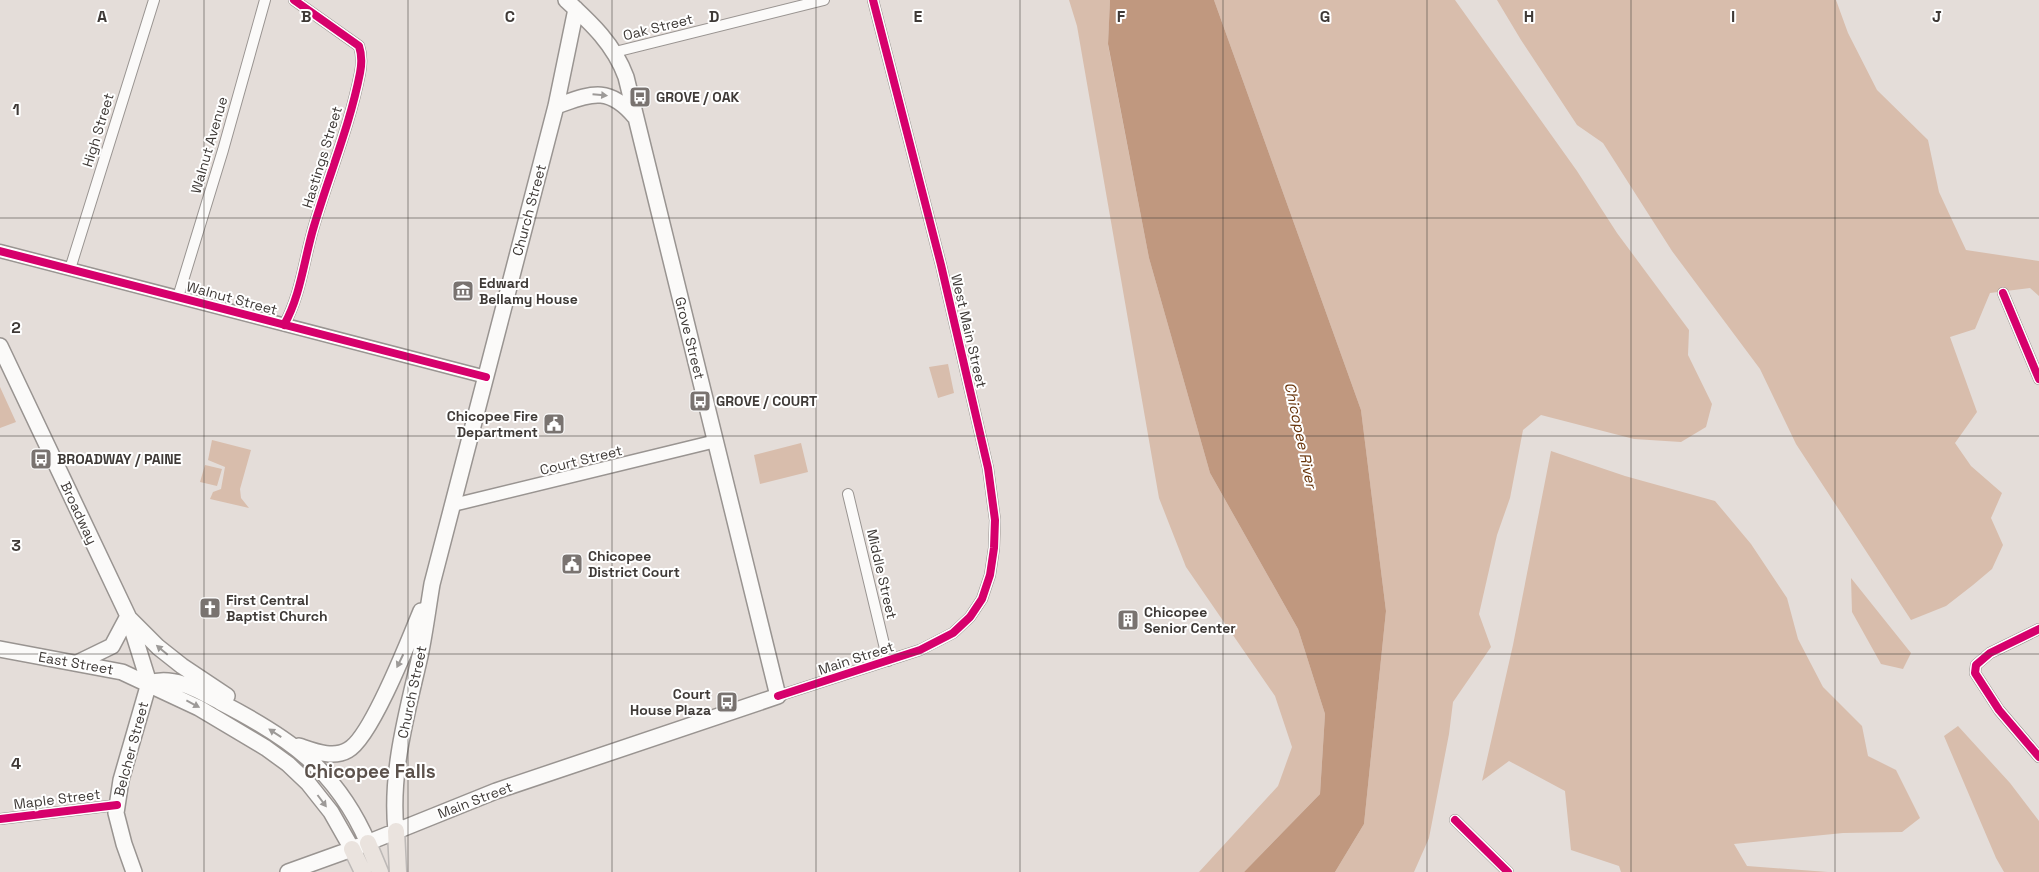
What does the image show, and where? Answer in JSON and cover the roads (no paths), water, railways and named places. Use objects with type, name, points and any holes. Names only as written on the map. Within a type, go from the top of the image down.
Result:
[{"type":"main road","name":"Grove Street","points":[[571,5],[603,34],[615,52],[626,77],[778,696]]},
{"type":"main road","name":"Church Street","points":[[396,831],[394,814],[401,743],[420,655],[432,584],[556,106],[571,5]]},
{"type":"main road","points":[[556,106],[589,95],[605,94],[621,102],[637,119]]},
{"type":"main road","name":"Broadway","points":[[0,346],[128,616],[149,683]]},
{"type":"main road","name":"Church Street","points":[[293,745],[330,754],[348,751],[357,744],[375,714],[404,654],[432,584]]},
{"type":"main road","points":[[77,664],[112,646],[128,616],[158,647],[178,663],[222,692],[257,721],[293,745],[315,764],[354,814],[380,872]]},
{"type":"main road","name":"East Street","points":[[0,650],[122,672],[149,683]]},
{"type":"main road","points":[[149,683],[160,679],[176,682],[201,692],[257,721]]},
{"type":"main road","points":[[149,683],[221,720],[288,764],[320,797],[340,828],[363,872]]},
{"type":"main road","name":"Belcher Street","points":[[134,872],[116,813],[121,780],[149,683]]},
{"type":"main road","name":"Main Street","points":[[288,872],[368,843],[496,791],[778,696]]},
{"type":"main road","points":[[396,831],[398,872]]},
{"type":"street","name":"High Street","points":[[70,270],[154,0]]},
{"type":"street","name":"Walnut Avenue","points":[[178,297],[223,150],[265,0]]},
{"type":"street","name":"Hastings Street","points":[[284,325],[294,303],[313,228],[350,111],[362,55],[359,46],[294,0]]},
{"type":"street","name":"Oak Street","points":[[615,52],[824,0]]},
{"type":"street","name":"West Main Street","points":[[873,0],[945,282],[986,458],[994,503],[994,548],[987,587],[982,599],[970,617],[953,633],[940,641]]},
{"type":"street","name":"Walnut Street","points":[[0,252],[486,377]]},
{"type":"street","points":[[2003,293],[2039,379]]},
{"type":"street","name":"Court Street","points":[[453,505],[716,441]]},
{"type":"street","name":"Middle Street","points":[[848,494],[888,661]]},
{"type":"street","points":[[2039,629],[1990,652],[1976,665],[1975,673],[1999,710],[2039,757]]},
{"type":"street","name":"Main Street","points":[[778,696],[888,661],[940,641]]},
{"type":"street","name":"Maple Street","points":[[0,819],[117,805]]},
{"type":"street","points":[[1455,820],[1508,872]]},
{"type":"water","name":"Chicopee River","points":[[1110,0],[1214,0],[1361,410],[1386,611],[1364,824],[1335,872],[1244,872],[1320,794],[1325,714],[1298,629],[1210,473],[1149,258],[1108,44]]},
{"type":"place","name":"GROVE / OAK","points":[[640,97]]},
{"type":"place","name":"Edward Bellamy House","points":[[463,291]]},
{"type":"place","name":"GROVE / COURT","points":[[700,401]]},
{"type":"place","name":"Chicopee Fire Department","points":[[554,424]]},
{"type":"place","name":"BROADWAY / PAINE","points":[[41,459]]},
{"type":"place","name":"Chicopee District Court","points":[[572,564]]},
{"type":"place","name":"First Central Baptist Church","points":[[210,608]]},
{"type":"place","name":"Chicopee Senior Center","points":[[1128,620]]},
{"type":"place","name":"Court House Plaza","points":[[727,702]]},
{"type":"district","name":"Chicopee Falls","points":[[370,771]]}]
